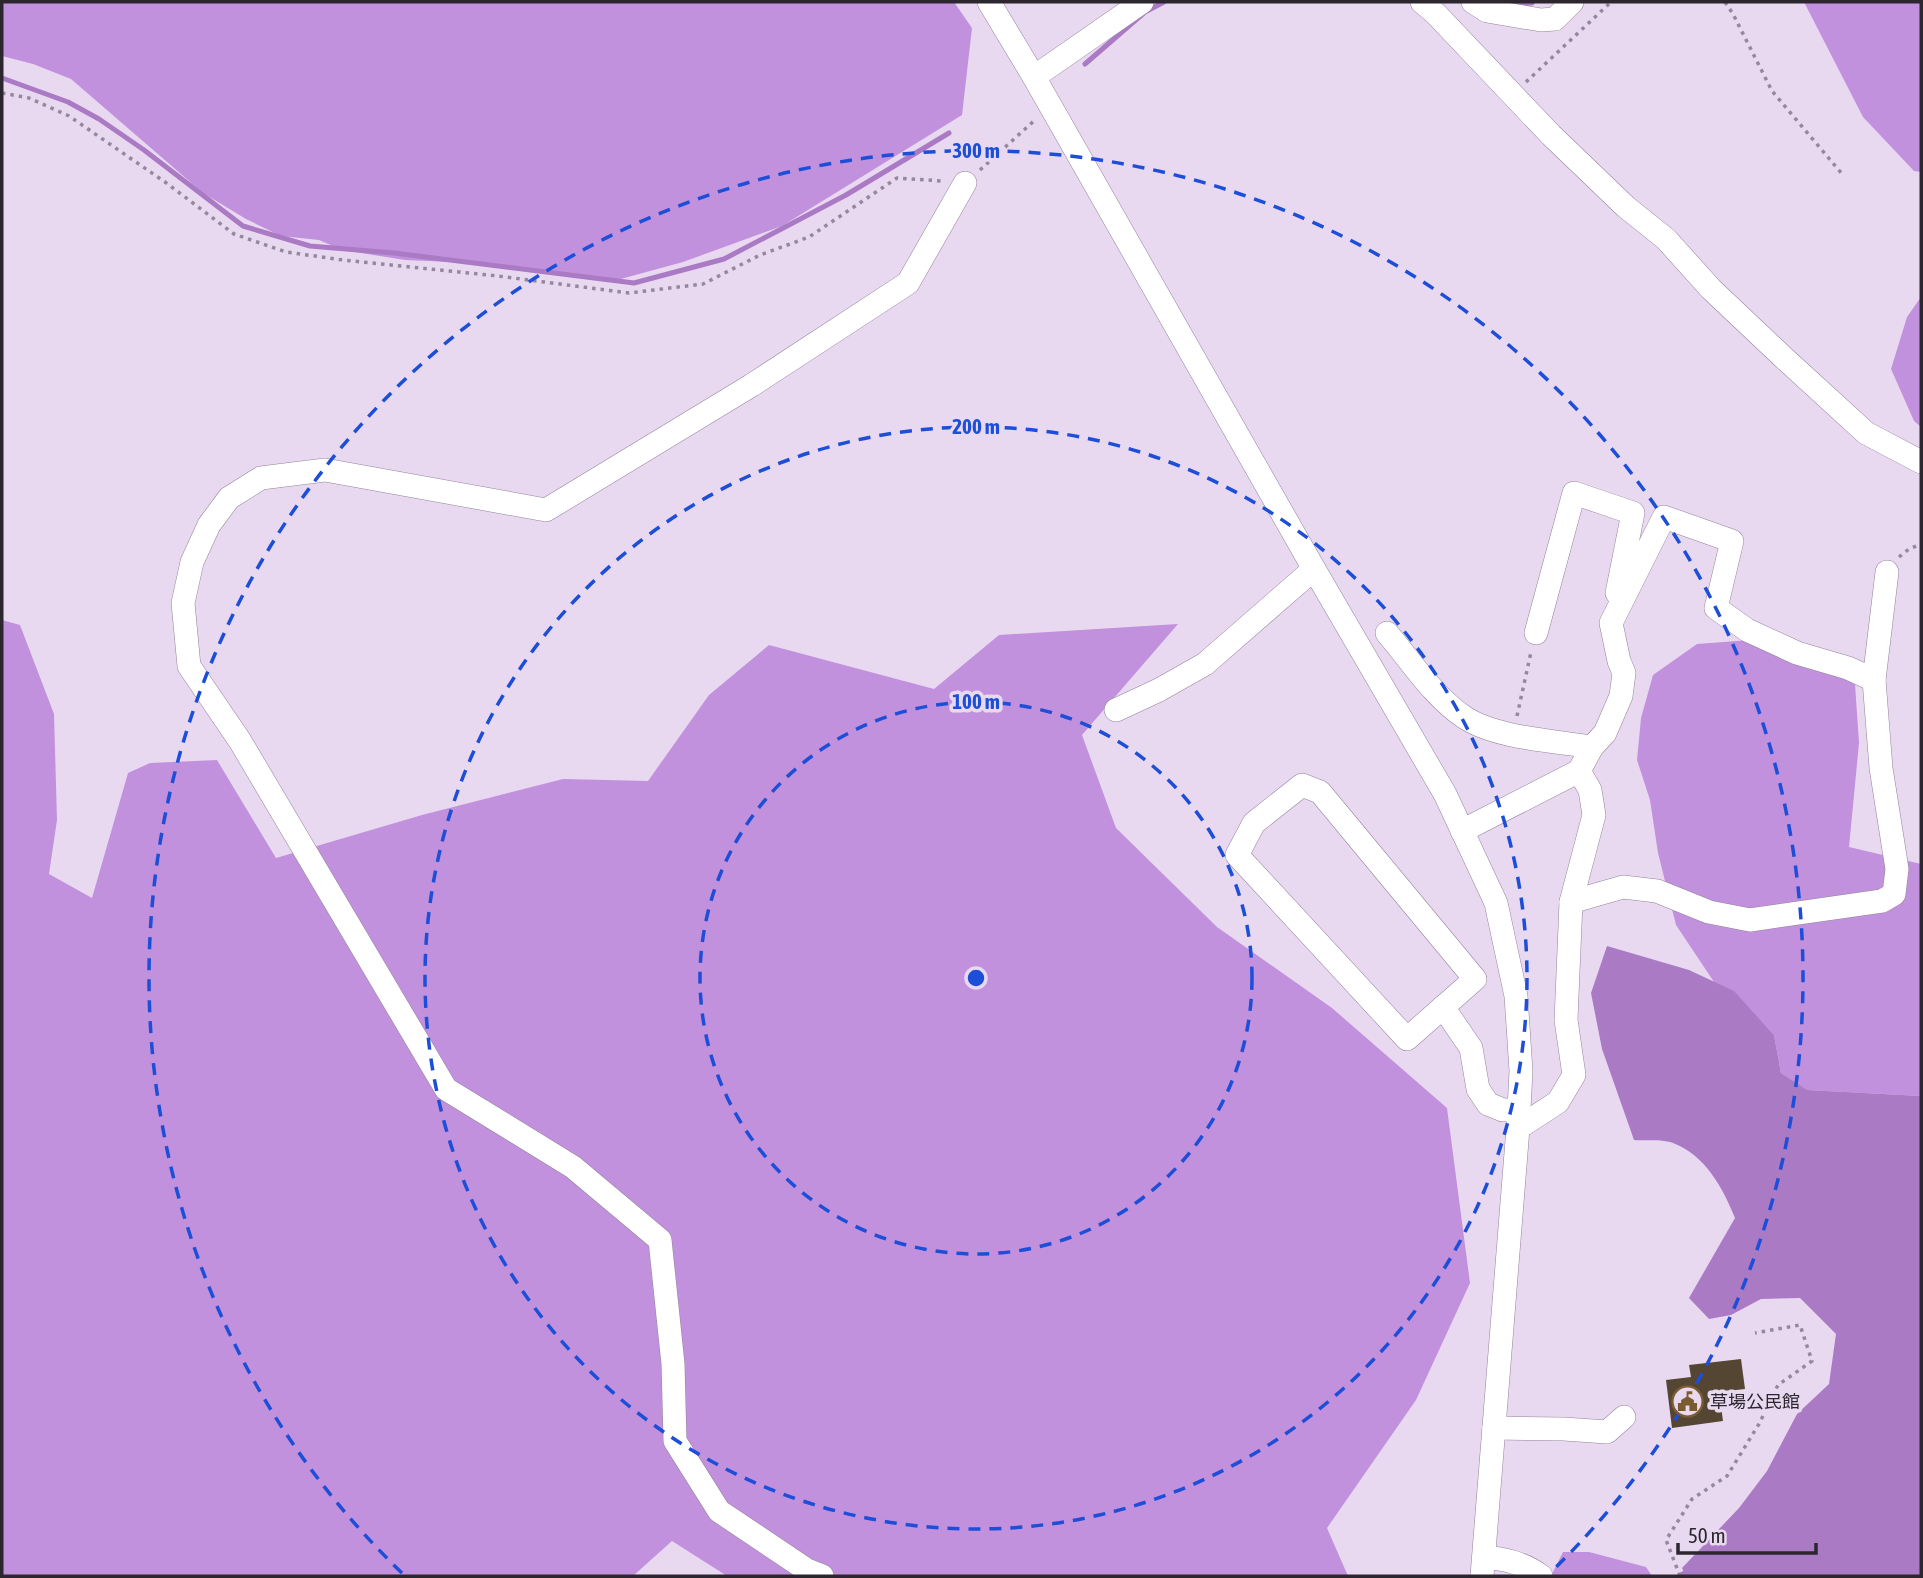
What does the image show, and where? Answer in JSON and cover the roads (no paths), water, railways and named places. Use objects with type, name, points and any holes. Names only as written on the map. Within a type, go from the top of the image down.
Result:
[{"type":"street","points":[[989,2],[1445,794],[1496,903],[1516,996],[1521,1071],[1483,1567],[1504,1559],[1531,1568],[1541,1576]]},
{"type":"street","points":[[1034,77],[1142,2]]},
{"type":"street","points":[[1422,2],[1551,135],[1626,207],[1667,239],[1720,298],[1866,433],[1921,462]]},
{"type":"street","points":[[1473,2],[1487,10],[1541,20],[1555,19],[1572,2]]},
{"type":"street","points":[[822,1576],[807,1570],[719,1511],[675,1441],[673,1364],[660,1240],[573,1167],[446,1089],[240,741],[189,666],[183,603],[192,562],[209,525],[229,498],[261,478],[325,470],[546,510],[752,385],[908,283],[965,183]]},
{"type":"street","points":[[1462,831],[1579,771],[1591,747],[1605,733],[1621,696],[1624,673],[1611,624],[1633,513],[1574,493],[1536,633]]},
{"type":"street","points":[[1611,624],[1664,517],[1732,541],[1716,608],[1746,630],[1797,653],[1847,668],[1874,680]]},
{"type":"street","points":[[1116,710],[1205,664],[1314,569]]},
{"type":"street","points":[[1571,902],[1623,887],[1657,891],[1709,912],[1750,920],[1881,901],[1894,894],[1897,869],[1881,768],[1874,680],[1887,572]]},
{"type":"street","points":[[1387,633],[1441,697],[1466,718],[1494,730],[1591,747]]},
{"type":"street","points":[[1518,1119],[1558,1102],[1574,1075],[1566,1020],[1571,902],[1594,815],[1590,790],[1579,771]]},
{"type":"street","points":[[1302,785],[1320,792],[1475,979],[1443,1007],[1407,1039],[1237,855],[1254,823],[1302,785]]},
{"type":"street","points":[[1443,1007],[1471,1048],[1478,1089],[1488,1104],[1518,1119]]},
{"type":"street","points":[[1494,1428],[1607,1432],[1624,1416]]},
{"type":"waterway","points":[[1085,64],[1145,12],[1164,2]]},
{"type":"waterway","points":[[1507,2],[1532,3]]},
{"type":"waterway","points":[[2,78],[68,102],[99,119],[243,226],[310,246],[394,253],[634,283],[724,259],[846,195],[949,133]]},
{"type":"waterway","points":[[1680,1576],[1690,1569]]},
{"type":"place","name":"草場公民館","points":[[1687,1401]]}]
